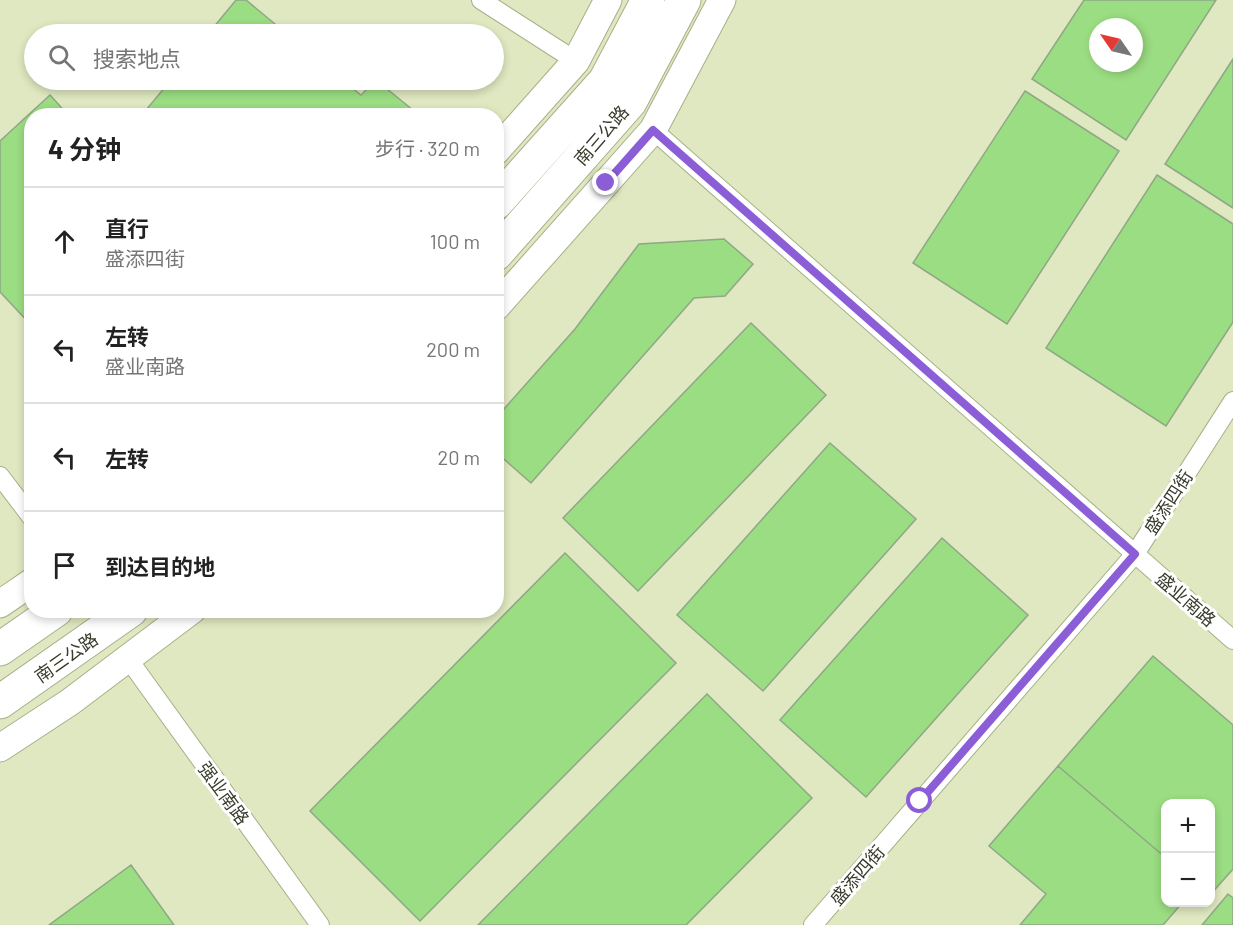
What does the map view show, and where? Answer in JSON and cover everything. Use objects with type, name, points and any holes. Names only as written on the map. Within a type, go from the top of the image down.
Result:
[{"type":"highway","name":"南三公路","points":[[504,194],[605,81],[648,0]]},
{"type":"highway","name":"南三公路","points":[[504,245],[630,102],[684,0]]},
{"type":"highway","points":[[0,649],[45,618]]},
{"type":"highway","name":"南三公路","points":[[0,702],[119,618]]},
{"type":"street","points":[[481,0],[576,61]]},
{"type":"street","points":[[504,141],[576,61],[608,0]]},
{"type":"street","points":[[504,298],[653,130],[722,0]]},
{"type":"street","name":"盛业南路","points":[[653,130],[1233,640]]},
{"type":"street","name":"盛添四街","points":[[813,925],[1135,554],[1233,401]]},
{"type":"street","points":[[0,476],[24,508]]},
{"type":"street","points":[[0,604],[24,588]]},
{"type":"street","points":[[0,747],[129,660],[182,618]]},
{"type":"street","name":"强业南路","points":[[129,660],[320,925]]},
{"type":"building","points":[[236,0],[246,0],[275,24],[216,24]]},
{"type":"building","points":[[1084,0],[1216,0],[1126,140],[1032,79]]},
{"type":"building","points":[[1233,59],[1233,208],[1165,164]]},
{"type":"building","points":[[163,90],[355,90],[361,95],[366,90],[388,90],[410,108],[148,108]]},
{"type":"building","points":[[1025,91],[1119,151],[1007,324],[913,263]]},
{"type":"building","points":[[50,95],[62,108],[36,108]]},
{"type":"building","points":[[24,119],[24,318],[0,292],[0,141]]},
{"type":"building","points":[[1157,175],[1233,224],[1233,322],[1166,426],[1046,348]]},
{"type":"building","points":[[724,239],[753,264],[725,296],[694,298],[531,483],[504,459],[504,409],[575,329],[639,244]]},
{"type":"building","points":[[751,323],[826,395],[638,591],[563,518]]},
{"type":"building","points":[[830,443],[916,519],[763,691],[677,615]]},
{"type":"building","points":[[942,538],[1028,615],[866,797],[780,720]]},
{"type":"building","points":[[565,553],[676,663],[420,921],[310,811],[501,618],[504,618],[504,615]]},
{"type":"building","points":[[1153,656],[1233,725],[1233,869],[1215,889],[1215,799],[1161,799],[1161,854],[1058,766]]},
{"type":"building","points":[[707,694],[812,798],[686,925],[478,925]]},
{"type":"building","points":[[1058,766],[1161,854],[1161,907],[1179,907],[1163,925],[1020,925],[1046,894],[989,846]]},
{"type":"building","points":[[131,865],[174,925],[49,925]]},
{"type":"building","points":[[1228,894],[1233,898],[1233,925],[1202,925]]},
{"type":"route","points":[[606,183],[653,130],[1135,554],[920,801]]}]
